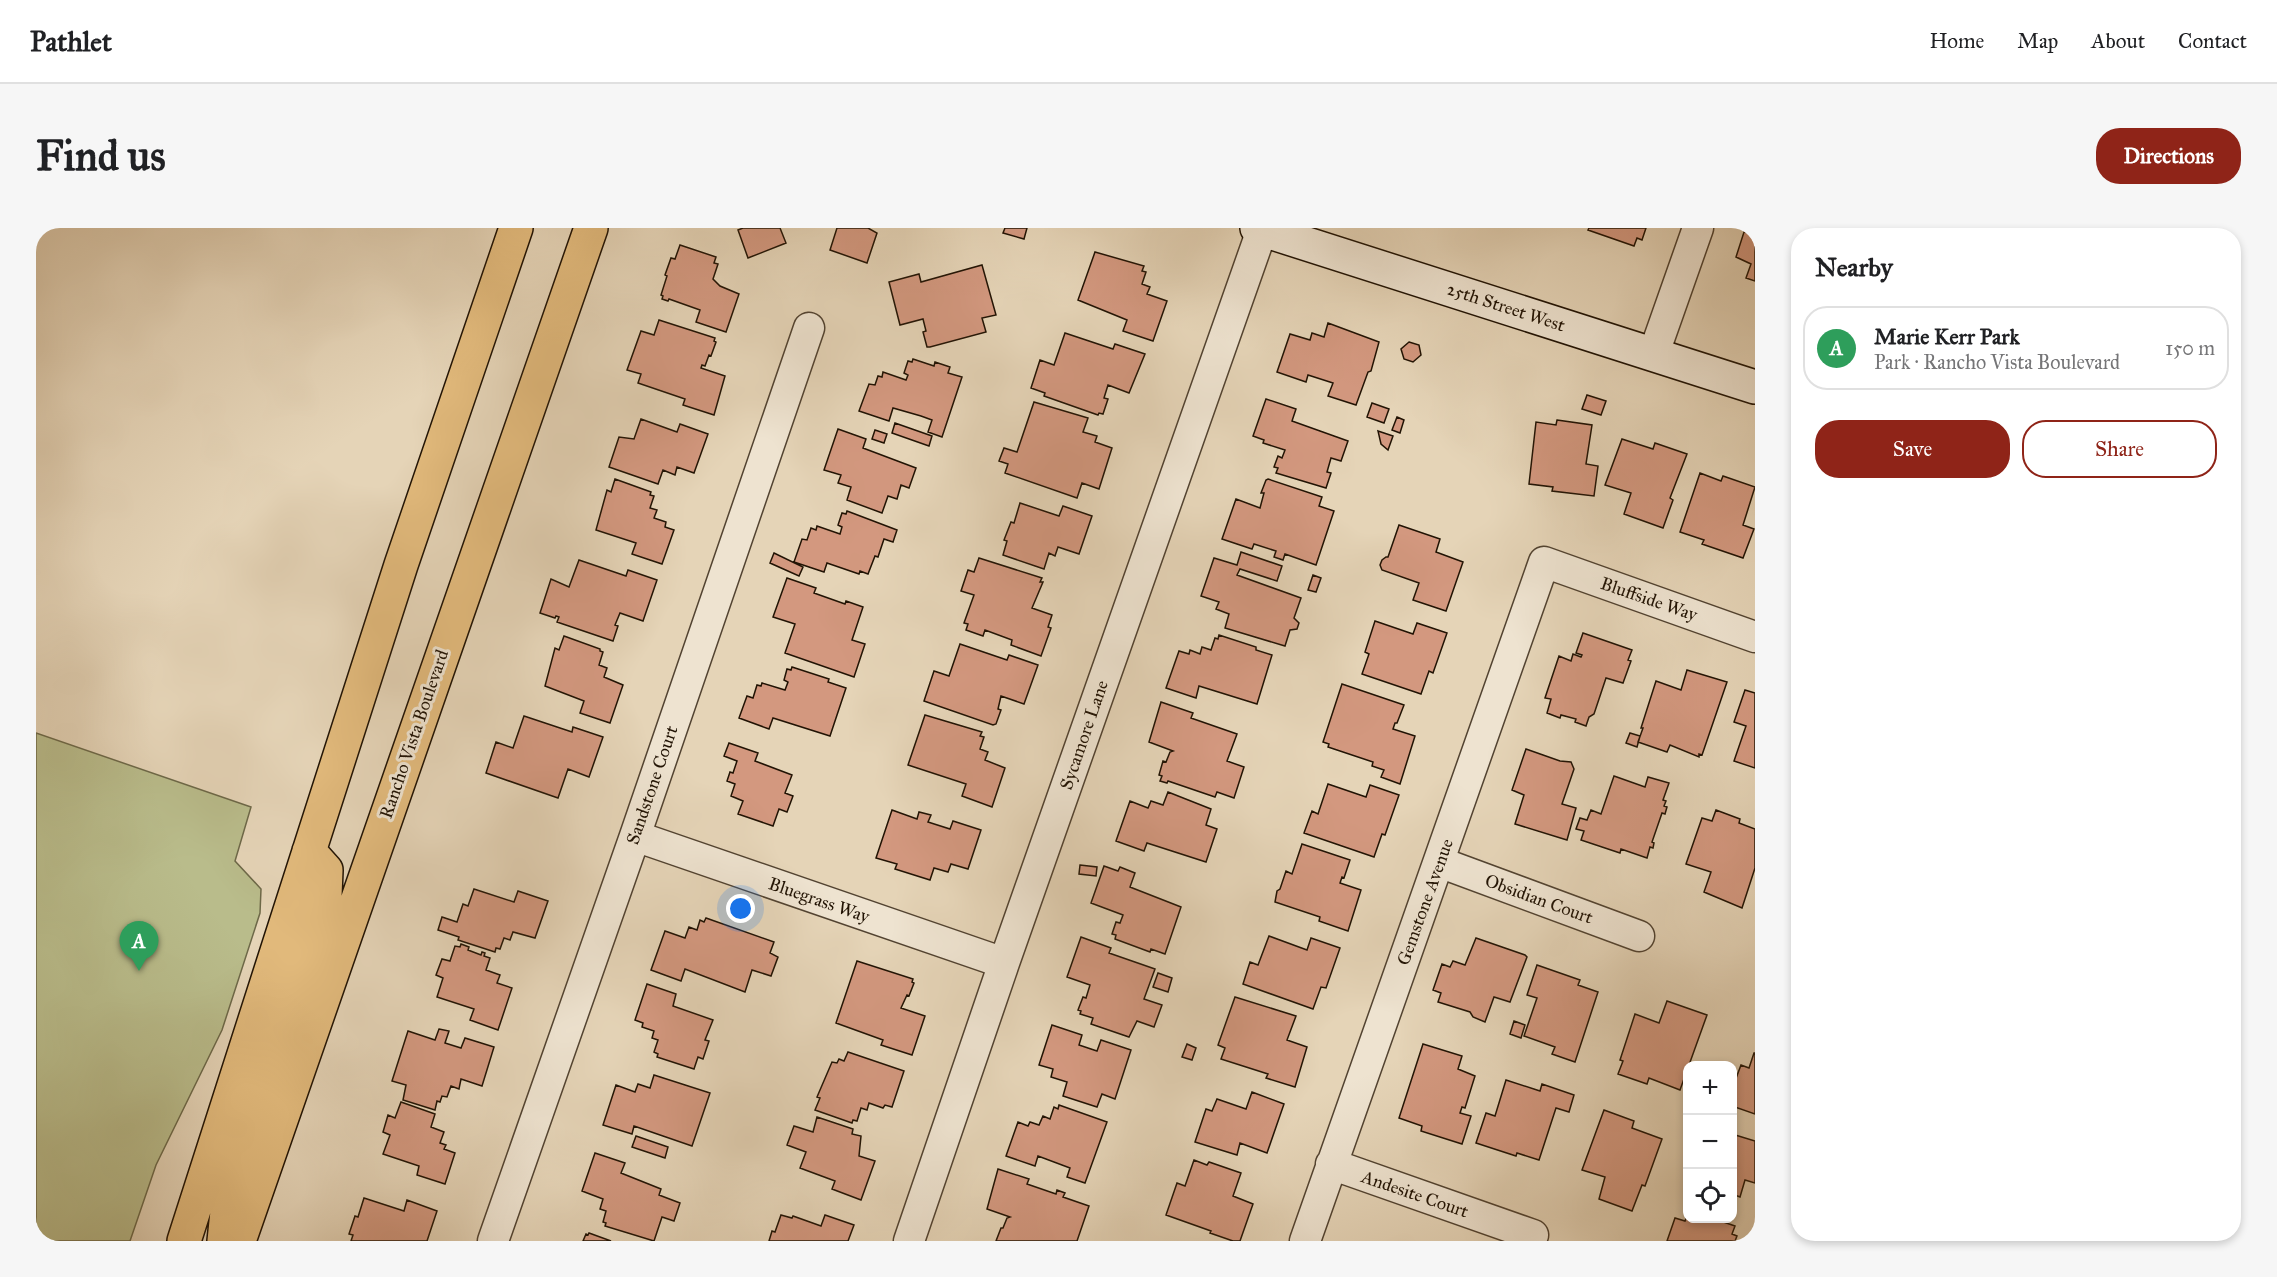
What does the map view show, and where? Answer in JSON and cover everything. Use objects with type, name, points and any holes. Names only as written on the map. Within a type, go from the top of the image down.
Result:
[{"type":"main road","points":[[184,1241],[401,566],[516,228]]},
{"type":"main road","name":"Rancho Vista Boulevard","points":[[239,1241],[591,228]]},
{"type":"main road","name":"25th Street West","points":[[1260,229],[1755,387]]},
{"type":"main road","points":[[224,1241],[228,1202],[312,945],[325,896],[326,870],[309,851]]},
{"type":"street","points":[[1654,353],[1698,228]]},
{"type":"street","name":"Sycamore Lane","points":[[909,1241],[1260,229]]},
{"type":"street","name":"Sandstone Court","points":[[493,1241],[809,328]]},
{"type":"street","name":"Bluffside Way","points":[[1544,562],[1755,637]]},
{"type":"street","name":"Gemstone Avenue","points":[[1305,1241],[1544,562]]},
{"type":"street","name":"Bluegrass Way","points":[[635,836],[1004,963]]},
{"type":"street","name":"Obsidian Court","points":[[1439,862],[1639,936]]},
{"type":"street","name":"Andesite Court","points":[[1331,1164],[1533,1235]]},
{"type":"green space","points":[[36,733],[251,807],[235,861],[261,889],[260,913],[222,1030],[156,1165],[130,1241],[36,1241]]},
{"type":"building","points":[[780,228],[786,243],[748,258],[738,230]]},
{"type":"building","points":[[837,228],[868,228],[877,233],[867,263],[830,250]]},
{"type":"building","points":[[1005,228],[1027,228],[1024,239],[1003,233]]},
{"type":"building","points":[[1589,228],[1646,228],[1642,240],[1637,238],[1634,246],[1588,230]]},
{"type":"building","points":[[1744,232],[1755,234],[1755,281],[1746,278],[1751,264],[1736,257]]},
{"type":"building","points":[[680,245],[716,257],[714,263],[718,264],[713,279],[720,286],[739,294],[726,332],[696,322],[700,310],[669,299],[668,301],[662,299],[661,295],[667,276],[665,275],[671,258],[675,259]]},
{"type":"building","points":[[1095,252],[1144,266],[1142,271],[1146,272],[1142,284],[1150,287],[1147,294],[1167,301],[1153,341],[1123,331],[1127,320],[1078,300]]},
{"type":"building","points":[[982,265],[996,315],[982,318],[986,332],[927,347],[923,332],[926,331],[923,319],[900,325],[889,282],[919,274],[921,282]]},
{"type":"building","points":[[659,320],[715,338],[716,342],[711,356],[709,355],[705,366],[702,365],[701,368],[725,376],[714,415],[683,405],[685,399],[638,383],[641,374],[627,370],[641,331],[654,335]]},
{"type":"building","points":[[1328,323],[1379,342],[1371,371],[1368,372],[1356,405],[1328,396],[1333,383],[1308,375],[1306,382],[1277,372],[1290,334],[1310,340],[1312,333],[1324,337]]},
{"type":"building","points":[[1065,333],[1113,349],[1115,344],[1145,354],[1129,393],[1108,385],[1104,398],[1108,399],[1103,414],[1098,415],[1044,396],[1045,393],[1031,388],[1040,360],[1054,365]]},
{"type":"building","points":[[1409,342],[1419,345],[1421,355],[1413,362],[1404,359],[1401,349]]},
{"type":"building","points":[[913,359],[934,366],[935,362],[950,367],[948,373],[962,377],[942,437],[928,432],[932,420],[921,416],[893,408],[889,421],[859,411],[869,384],[875,385],[878,376],[882,377],[883,372],[906,380],[908,375],[904,373],[908,361],[912,362]]},
{"type":"building","points":[[1587,395],[1606,401],[1601,415],[1582,409]]},
{"type":"building","points":[[1266,399],[1296,409],[1292,421],[1348,441],[1341,461],[1331,458],[1327,472],[1331,473],[1326,488],[1276,473],[1278,468],[1274,467],[1278,456],[1282,458],[1285,450],[1263,443],[1264,440],[1253,436]]},
{"type":"building","points":[[1034,402],[1088,418],[1083,432],[1097,436],[1095,442],[1112,448],[1099,489],[1082,483],[1077,498],[1005,473],[1008,464],[999,461],[1004,448],[1017,452]]},
{"type":"building","points":[[1372,403],[1389,409],[1384,423],[1367,417]]},
{"type":"building","points":[[1397,417],[1404,420],[1400,433],[1392,430]]},
{"type":"building","points":[[641,419],[677,432],[680,424],[708,434],[694,473],[677,467],[675,475],[663,470],[658,484],[609,467],[619,437],[634,439]]},
{"type":"building","points":[[1557,420],[1592,425],[1586,464],[1598,466],[1594,496],[1552,491],[1553,487],[1529,484],[1536,422],[1556,425]]},
{"type":"building","points":[[895,423],[932,436],[929,446],[892,433]]},
{"type":"building","points":[[838,429],[866,439],[863,448],[916,468],[909,488],[901,485],[897,499],[888,496],[882,513],[847,500],[851,487],[838,483],[841,475],[824,470]]},
{"type":"building","points":[[875,430],[887,434],[884,443],[872,439]]},
{"type":"building","points":[[1378,431],[1393,436],[1388,450],[1381,444]]},
{"type":"building","points":[[1622,439],[1653,449],[1655,443],[1687,454],[1670,498],[1673,500],[1663,528],[1624,514],[1631,493],[1605,485]]},
{"type":"building","points":[[1700,473],[1721,481],[1723,476],[1755,487],[1743,525],[1754,529],[1743,558],[1702,544],[1704,540],[1680,532]]},
{"type":"building","points":[[615,479],[651,492],[650,495],[654,496],[650,508],[657,510],[654,518],[666,522],[665,527],[674,530],[662,564],[632,554],[636,543],[596,530],[607,490],[611,492]]},
{"type":"building","points":[[1268,479],[1322,497],[1319,506],[1334,511],[1316,565],[1285,554],[1283,560],[1274,557],[1276,551],[1254,544],[1252,549],[1222,539],[1236,499],[1260,508],[1264,493],[1261,493]]},
{"type":"building","points":[[1020,503],[1059,516],[1063,506],[1092,516],[1079,554],[1058,547],[1055,556],[1049,553],[1044,569],[1003,555],[1007,541],[1004,540],[1011,522],[1014,523]]},
{"type":"building","points":[[847,511],[897,530],[893,542],[884,539],[878,557],[875,556],[868,574],[860,571],[859,574],[827,563],[824,572],[794,562],[802,539],[807,540],[811,528],[816,530],[817,526],[840,534],[842,527],[838,525],[842,513],[846,514]]},
{"type":"building","points":[[1399,525],[1440,539],[1436,552],[1463,562],[1446,611],[1413,600],[1419,583],[1382,570],[1380,565],[1382,560],[1388,557]]},
{"type":"building","points":[[1241,552],[1282,566],[1277,581],[1240,569],[1237,575],[1301,598],[1294,618],[1299,623],[1297,629],[1290,630],[1285,646],[1225,628],[1229,614],[1216,609],[1219,602],[1201,596],[1214,558],[1237,565]]},
{"type":"building","points":[[774,553],[803,567],[799,576],[770,563]]},
{"type":"building","points":[[979,558],[1042,578],[1040,582],[1043,582],[1032,608],[1052,615],[1048,627],[1051,628],[1041,656],[1011,645],[1012,640],[985,630],[983,636],[966,630],[968,624],[964,623],[974,595],[961,591],[968,570],[974,572]]},
{"type":"building","points":[[579,560],[626,576],[628,570],[657,580],[643,621],[620,613],[615,625],[618,626],[613,641],[557,622],[559,617],[555,618],[540,613],[551,579],[569,587]]},
{"type":"building","points":[[1313,575],[1321,578],[1316,592],[1308,590]]},
{"type":"building","points":[[787,578],[816,588],[814,593],[845,604],[846,601],[863,607],[852,640],[865,644],[854,677],[785,653],[795,624],[773,617]]},
{"type":"building","points":[[1375,621],[1413,634],[1417,623],[1447,633],[1433,673],[1429,671],[1421,694],[1362,674],[1369,654],[1365,652]]},
{"type":"building","points":[[1583,633],[1632,650],[1628,660],[1631,661],[1623,683],[1606,678],[1594,714],[1589,717],[1586,726],[1575,722],[1576,719],[1561,715],[1560,718],[1547,713],[1551,699],[1545,698],[1559,656],[1571,661],[1573,654],[1581,657],[1582,655],[1576,653]]},
{"type":"building","points":[[1219,635],[1256,647],[1256,650],[1272,655],[1257,704],[1199,686],[1196,698],[1166,688],[1179,651],[1189,654],[1190,650],[1200,654],[1202,647],[1211,650],[1215,638],[1218,639]]},
{"type":"building","points":[[564,636],[600,649],[603,652],[599,665],[607,668],[604,677],[623,685],[610,723],[580,713],[584,701],[545,686],[555,648],[559,650]]},
{"type":"building","points":[[960,644],[1007,660],[1009,655],[1038,665],[1024,704],[1001,696],[998,709],[1001,710],[996,724],[993,725],[924,701],[934,671],[949,676]]},
{"type":"building","points":[[792,667],[829,679],[828,682],[846,688],[830,736],[773,718],[769,729],[739,718],[747,696],[753,698],[757,685],[761,686],[762,683],[785,690],[788,682],[784,680],[787,669],[791,670]]},
{"type":"building","points":[[1687,670],[1727,682],[1702,755],[1699,754],[1699,757],[1670,745],[1667,752],[1638,742],[1656,681],[1681,690]]},
{"type":"building","points":[[1342,684],[1404,705],[1393,729],[1415,736],[1400,784],[1381,777],[1384,770],[1372,766],[1373,762],[1328,747],[1329,744],[1323,742]]},
{"type":"building","points":[[1745,690],[1755,693],[1755,768],[1734,761],[1746,726],[1734,722]]},
{"type":"building","points":[[1161,702],[1193,713],[1191,718],[1237,734],[1227,761],[1244,767],[1234,798],[1217,792],[1215,797],[1168,781],[1167,783],[1160,781],[1162,776],[1159,775],[1163,761],[1166,762],[1170,752],[1173,751],[1149,742]]},
{"type":"building","points":[[925,715],[982,732],[980,736],[984,737],[980,749],[988,752],[985,760],[1005,768],[992,807],[962,796],[966,784],[908,765]]},
{"type":"building","points":[[524,716],[572,732],[573,727],[603,737],[589,777],[568,769],[558,798],[486,773],[496,742],[513,748]]},
{"type":"building","points":[[1630,733],[1640,736],[1637,747],[1626,743]]},
{"type":"building","points":[[729,743],[758,753],[755,761],[792,775],[785,793],[793,796],[787,812],[779,809],[773,826],[738,814],[743,801],[731,796],[735,784],[727,781],[737,761],[724,756]]},
{"type":"building","points":[[1526,749],[1560,761],[1571,762],[1574,769],[1562,804],[1576,808],[1567,840],[1515,824],[1524,795],[1512,790]]},
{"type":"building","points":[[1614,776],[1645,787],[1648,777],[1669,783],[1663,800],[1666,801],[1664,806],[1667,807],[1665,814],[1662,813],[1652,842],[1654,843],[1653,848],[1650,847],[1647,858],[1621,849],[1620,853],[1581,840],[1584,831],[1576,829],[1580,818],[1587,820],[1591,810],[1601,814]]},
{"type":"building","points":[[1328,784],[1366,797],[1370,785],[1399,795],[1385,835],[1382,834],[1374,857],[1304,833],[1312,811],[1318,814]]},
{"type":"building","points":[[1168,792],[1211,809],[1206,825],[1217,829],[1206,862],[1147,843],[1144,851],[1116,841],[1130,801],[1148,808],[1151,801],[1163,805]]},
{"type":"building","points":[[892,810],[917,819],[919,812],[931,815],[928,822],[950,829],[953,821],[981,830],[968,869],[951,864],[948,872],[934,868],[930,880],[895,869],[897,864],[876,858]]},
{"type":"building","points":[[1716,810],[1740,819],[1739,823],[1755,829],[1755,868],[1742,908],[1704,892],[1711,872],[1686,864],[1702,818],[1712,821]]},
{"type":"building","points":[[1302,844],[1350,860],[1340,883],[1361,890],[1348,931],[1319,921],[1320,917],[1275,902],[1286,871],[1292,874]]},
{"type":"building","points":[[1080,865],[1097,867],[1096,876],[1079,874]]},
{"type":"building","points":[[1104,866],[1118,871],[1120,867],[1135,873],[1130,887],[1181,907],[1165,954],[1151,949],[1150,952],[1115,939],[1116,935],[1112,934],[1116,922],[1120,923],[1123,915],[1091,903]]},
{"type":"building","points":[[474,889],[514,902],[518,891],[548,901],[535,938],[513,932],[510,940],[504,938],[500,949],[496,948],[495,952],[458,940],[459,937],[438,930],[442,917],[457,922],[463,904],[468,906]]},
{"type":"building","points":[[706,918],[774,942],[770,953],[778,957],[771,976],[752,970],[745,992],[685,969],[681,981],[651,970],[665,931],[685,938],[689,927],[697,930],[700,920],[704,922]]},
{"type":"building","points":[[1269,936],[1307,950],[1311,938],[1340,948],[1326,988],[1321,987],[1313,1009],[1243,984],[1250,962],[1258,965]]},
{"type":"building","points":[[1081,937],[1111,948],[1109,953],[1155,969],[1144,999],[1162,1005],[1154,1027],[1137,1021],[1129,1037],[1091,1024],[1093,1018],[1080,1014],[1081,1011],[1078,1010],[1083,997],[1086,998],[1090,985],[1067,977]]},
{"type":"building","points":[[1476,938],[1527,957],[1510,1002],[1494,997],[1485,1022],[1473,1017],[1470,1012],[1438,1002],[1441,993],[1433,990],[1442,964],[1450,967],[1453,961],[1465,965]]},
{"type":"building","points":[[461,944],[469,947],[468,950],[481,955],[482,952],[485,953],[484,956],[490,958],[486,970],[500,975],[497,983],[512,988],[498,1030],[470,1020],[474,1009],[437,997],[443,978],[436,975],[442,959],[450,961],[455,946],[460,947]]},
{"type":"building","points":[[857,961],[913,979],[914,983],[909,996],[907,995],[901,1008],[925,1016],[912,1055],[881,1045],[883,1040],[836,1023]]},
{"type":"building","points":[[1537,965],[1580,980],[1578,985],[1598,992],[1575,1062],[1552,1054],[1555,1047],[1524,1036],[1537,998],[1527,995]]},
{"type":"building","points":[[1158,973],[1172,978],[1168,992],[1153,987]]},
{"type":"building","points":[[647,984],[676,994],[673,1006],[713,1020],[705,1040],[709,1041],[703,1059],[698,1057],[694,1069],[657,1057],[658,1054],[654,1052],[658,1040],[652,1038],[654,1031],[642,1027],[643,1023],[635,1020]]},
{"type":"building","points":[[1235,997],[1296,1016],[1287,1040],[1307,1047],[1295,1087],[1266,1078],[1268,1074],[1221,1059],[1225,1048],[1218,1045]]},
{"type":"building","points":[[1667,1001],[1707,1015],[1690,1061],[1683,1061],[1683,1082],[1680,1090],[1649,1078],[1647,1084],[1618,1074],[1623,1061],[1620,1060],[1635,1014],[1659,1023]]},
{"type":"building","points":[[1514,1021],[1525,1025],[1521,1038],[1510,1034]]},
{"type":"building","points":[[1052,1025],[1082,1035],[1079,1045],[1097,1051],[1101,1040],[1131,1050],[1115,1099],[1102,1094],[1097,1107],[1063,1096],[1067,1082],[1051,1077],[1053,1069],[1039,1065]]},
{"type":"building","points":[[439,1029],[449,1031],[445,1043],[461,1048],[465,1038],[494,1047],[482,1086],[461,1079],[459,1089],[451,1086],[447,1097],[442,1096],[440,1102],[437,1101],[435,1110],[403,1100],[406,1085],[392,1081],[408,1031],[435,1040]]},
{"type":"building","points":[[1187,1044],[1196,1048],[1192,1060],[1182,1057]]},
{"type":"building","points":[[1423,1044],[1462,1056],[1458,1069],[1475,1076],[1465,1108],[1462,1107],[1460,1113],[1471,1116],[1462,1144],[1421,1131],[1422,1126],[1399,1118]]},
{"type":"building","points":[[848,1052],[904,1071],[892,1107],[885,1105],[883,1108],[869,1103],[867,1110],[861,1108],[857,1121],[853,1120],[852,1123],[815,1110],[820,1098],[817,1097],[832,1062],[837,1063],[839,1059],[844,1061]]},
{"type":"building","points":[[1755,1053],[1755,1114],[1737,1108],[1737,1076],[1741,1065],[1749,1068]]},
{"type":"building","points":[[654,1075],[710,1093],[692,1146],[634,1126],[632,1134],[603,1125],[616,1085],[635,1092],[638,1084],[650,1088]]},
{"type":"building","points":[[1506,1080],[1540,1091],[1542,1084],[1574,1095],[1569,1112],[1556,1108],[1539,1160],[1517,1153],[1516,1156],[1476,1143],[1486,1113],[1495,1116]]},
{"type":"building","points":[[1252,1092],[1284,1104],[1267,1153],[1240,1143],[1237,1155],[1195,1142],[1206,1109],[1212,1111],[1217,1099],[1246,1109]]},
{"type":"building","points":[[401,1102],[435,1114],[431,1127],[444,1132],[440,1143],[446,1145],[444,1149],[455,1153],[445,1184],[417,1175],[419,1166],[383,1154],[390,1135],[383,1132],[388,1115],[395,1118]]},
{"type":"building","points":[[1059,1105],[1107,1122],[1085,1183],[1067,1177],[1070,1168],[1038,1156],[1035,1166],[1006,1156],[1018,1122],[1028,1126],[1030,1122],[1039,1125],[1043,1116],[1050,1119],[1054,1107],[1058,1109]]},
{"type":"building","points":[[1604,1110],[1634,1121],[1632,1128],[1662,1139],[1645,1186],[1642,1185],[1632,1211],[1599,1199],[1605,1177],[1582,1170]]},
{"type":"building","points":[[817,1117],[853,1129],[852,1134],[861,1136],[859,1156],[875,1161],[861,1200],[832,1189],[835,1181],[800,1168],[806,1152],[787,1145],[794,1126],[813,1132]]},
{"type":"building","points":[[636,1136],[668,1147],[665,1158],[632,1147]]},
{"type":"building","points":[[1737,1136],[1755,1141],[1755,1183],[1745,1180],[1740,1197],[1737,1196]]},
{"type":"building","points":[[595,1153],[625,1163],[621,1173],[661,1189],[659,1195],[680,1203],[674,1221],[662,1217],[654,1241],[605,1226],[606,1223],[603,1222],[606,1211],[600,1209],[603,1199],[582,1191]]},
{"type":"building","points":[[1194,1160],[1207,1165],[1209,1162],[1241,1173],[1233,1196],[1253,1204],[1240,1241],[1233,1241],[1210,1233],[1211,1231],[1166,1215],[1177,1183],[1185,1186]]},
{"type":"building","points":[[998,1169],[1029,1179],[1027,1184],[1056,1194],[1057,1190],[1065,1193],[1063,1197],[1089,1206],[1077,1241],[996,1241],[1001,1228],[1010,1217],[987,1209]]},
{"type":"building","points":[[364,1198],[404,1211],[407,1200],[437,1211],[427,1241],[351,1241],[353,1235],[349,1234]]},
{"type":"building","points":[[781,1215],[792,1218],[793,1216],[821,1226],[825,1215],[854,1225],[848,1241],[769,1241]]},
{"type":"building","points":[[1675,1218],[1683,1220],[1683,1223],[1726,1223],[1735,1226],[1732,1234],[1737,1236],[1735,1241],[1667,1241]]},
{"type":"building","points":[[589,1233],[611,1241],[583,1241]]},
{"type":"place","name":"Marie Kerr Park","points":[[139,971]]}]
